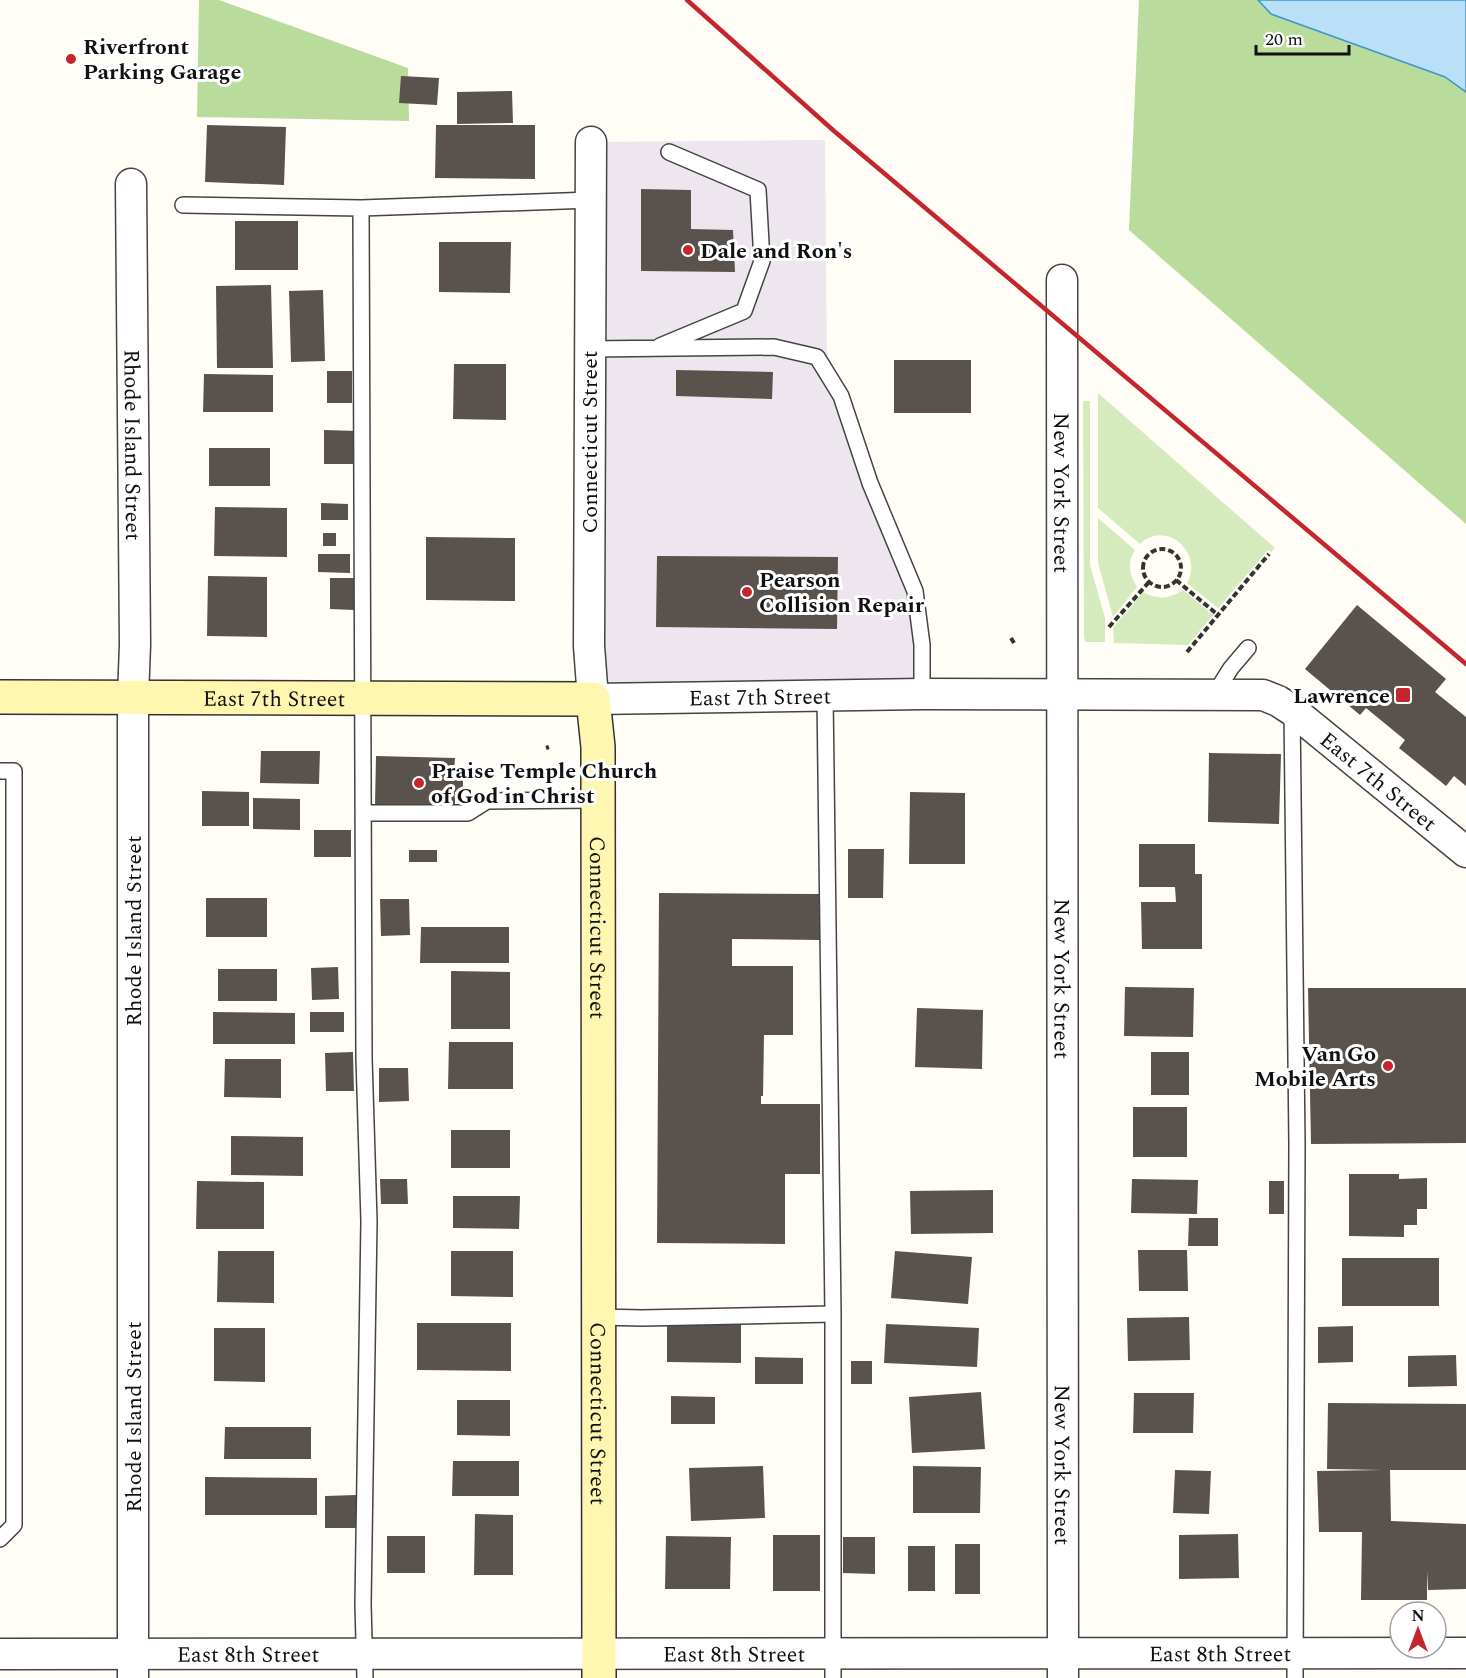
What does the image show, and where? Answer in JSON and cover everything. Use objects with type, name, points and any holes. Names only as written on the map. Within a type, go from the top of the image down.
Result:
[{"type":"street","name":"Connecticut Street","points":[[591,142],[589,646],[598,747],[599,1665]]},
{"type":"street","name":"Rhode Island Street","points":[[131,184],[135,645],[133,697],[133,1666]]},
{"type":"street","name":"New York Street","points":[[1062,280],[1063,1666]]},
{"type":"street","name":"East 7th Street","points":[[0,697],[593,699],[922,694],[1268,696],[1292,710],[1466,852]]},
{"type":"street","name":"East 8th Street","points":[[0,1653],[133,1666],[1295,1666],[1466,1653]]},
{"type":"lane","points":[[652,349],[744,311],[762,261],[758,190],[669,152]]},
{"type":"lane","points":[[183,205],[361,208],[591,200]]},
{"type":"lane","points":[[361,208],[364,1058],[369,1221],[364,1666]]},
{"type":"lane","points":[[589,349],[774,347],[817,357],[841,396],[870,483],[915,591],[922,645],[922,694]]},
{"type":"lane","points":[[1214,696],[1248,648]]},
{"type":"lane","points":[[825,696],[833,1314],[833,1666]]},
{"type":"lane","points":[[1292,710],[1297,1144],[1295,1666]]},
{"type":"lane","points":[[0,771],[14,771],[7,1076],[14,1525],[0,1539]]},
{"type":"lane","points":[[364,813],[468,813],[487,801],[598,800]]},
{"type":"lane","points":[[598,1317],[833,1314]]},
{"type":"path","points":[[1160,548],[1171,551],[1179,559],[1181,572],[1176,580],[1161,587],[1149,582],[1145,577],[1143,564],[1149,553],[1160,548]]},
{"type":"path","points":[[1187,652],[1269,554]]},
{"type":"path","points":[[1176,580],[1218,615]]},
{"type":"path","points":[[1109,627],[1149,582]]},
{"type":"path","points":[[1011,638],[1014,643]]},
{"type":"shaded area","points":[[825,140],[827,370],[915,591],[922,694],[593,699],[591,142]]},
{"type":"green space","points":[[199,0],[219,0],[408,68],[409,121],[197,117]]},
{"type":"green space","points":[[1139,0],[1258,0],[1272,14],[1445,77],[1466,92],[1466,524],[1129,230]]},
{"type":"green space","points":[[1098,393],[1275,548],[1271,552],[1268,550],[1218,608],[1187,583],[1191,572],[1190,561],[1180,543],[1171,537],[1161,535],[1150,537],[1140,544],[1098,508]]},
{"type":"green space","points":[[1083,401],[1090,401],[1090,565],[1105,618],[1105,642],[1085,642],[1084,636]]},
{"type":"green space","points":[[1098,518],[1135,550],[1130,569],[1137,587],[1113,617],[1098,563]]},
{"type":"green space","points":[[1183,590],[1213,615],[1188,645],[1114,643],[1113,628],[1143,592],[1163,597]]},
{"type":"water","points":[[1258,0],[1466,0],[1466,92],[1445,77],[1271,14]]},
{"type":"building","points":[[401,76],[439,78],[437,105],[399,103]]},
{"type":"building","points":[[512,91],[513,123],[457,124],[457,92]]},
{"type":"building","points":[[207,125],[286,127],[284,185],[205,182]]},
{"type":"building","points":[[436,125],[535,125],[535,179],[435,178]]},
{"type":"building","name":"Dale and Ron's","points":[[641,189],[691,190],[691,229],[733,230],[735,272],[641,271]]},
{"type":"building","points":[[235,221],[298,221],[298,270],[235,270]]},
{"type":"building","points":[[439,242],[511,242],[510,293],[439,292]]},
{"type":"building","points":[[271,285],[273,368],[217,368],[216,286]]},
{"type":"building","points":[[323,290],[325,361],[291,362],[289,291]]},
{"type":"building","points":[[894,360],[971,360],[971,413],[894,413]]},
{"type":"building","points":[[454,364],[506,364],[506,420],[453,419]]},
{"type":"building","points":[[676,370],[773,372],[772,399],[676,396]]},
{"type":"building","points":[[327,371],[352,371],[352,403],[327,403]]},
{"type":"building","points":[[204,374],[273,375],[273,412],[203,412]]},
{"type":"building","points":[[324,430],[357,431],[357,464],[324,464]]},
{"type":"building","points":[[209,448],[270,448],[270,486],[209,486]]},
{"type":"building","points":[[321,503],[348,504],[348,520],[321,520]]},
{"type":"building","points":[[215,507],[287,508],[287,557],[214,556]]},
{"type":"building","points":[[323,533],[336,533],[336,546],[323,546]]},
{"type":"building","points":[[426,537],[515,538],[515,601],[426,600]]},
{"type":"building","points":[[318,554],[350,554],[350,573],[318,572]]},
{"type":"building","name":"Pearson Collision Repair","points":[[657,556],[838,557],[837,629],[656,627]]},
{"type":"building","points":[[208,576],[267,577],[267,637],[207,636]]},
{"type":"building","points":[[330,578],[355,578],[354,610],[330,609]]},
{"type":"building","points":[[1357,605],[1446,679],[1435,692],[1466,717],[1466,786],[1454,776],[1446,786],[1399,748],[1405,740],[1366,708],[1360,715],[1305,669]]},
{"type":"building","points":[[261,751],[320,751],[319,784],[260,783]]},
{"type":"building","points":[[1209,753],[1281,754],[1279,824],[1208,822]]},
{"type":"building","name":"Praise Temple Church of God in Christ","points":[[376,756],[455,758],[454,773],[463,773],[463,792],[455,792],[455,807],[375,806]]},
{"type":"building","points":[[202,791],[249,792],[249,826],[202,826]]},
{"type":"building","points":[[910,792],[965,793],[965,864],[909,864]]},
{"type":"building","points":[[253,798],[300,799],[300,830],[253,829]]},
{"type":"building","points":[[314,830],[351,830],[351,857],[314,857]]},
{"type":"building","points":[[1139,844],[1195,844],[1195,874],[1202,874],[1202,949],[1142,949],[1141,902],[1176,902],[1175,887],[1139,887]]},
{"type":"building","points":[[848,849],[884,849],[883,898],[848,898]]},
{"type":"building","points":[[409,850],[437,850],[437,862],[409,862]]},
{"type":"building","points":[[659,893],[819,894],[820,940],[732,939],[732,966],[793,966],[793,1035],[764,1035],[761,1104],[820,1104],[820,1174],[785,1174],[785,1244],[657,1243]]},
{"type":"building","points":[[206,898],[267,898],[267,937],[206,937]]},
{"type":"building","points":[[380,899],[409,899],[410,935],[381,936]]},
{"type":"building","points":[[421,927],[509,927],[509,963],[420,963]]},
{"type":"building","points":[[338,967],[339,999],[312,1000],[311,968]]},
{"type":"building","points":[[218,969],[277,969],[277,1001],[218,1001]]},
{"type":"building","points":[[451,971],[510,972],[510,1029],[451,1029]]},
{"type":"building","points":[[1125,987],[1194,988],[1193,1037],[1124,1036]]},
{"type":"building","name":"Van Go Mobile Arts","points":[[1308,988],[1466,988],[1466,1143],[1311,1144]]},
{"type":"building","points":[[917,1008],[983,1010],[982,1069],[915,1067]]},
{"type":"building","points":[[213,1012],[295,1013],[295,1044],[213,1044]]},
{"type":"building","points":[[310,1012],[344,1012],[344,1032],[310,1032]]},
{"type":"building","points":[[449,1042],[513,1042],[513,1089],[448,1089]]},
{"type":"building","points":[[353,1052],[354,1091],[326,1091],[325,1053]]},
{"type":"building","points":[[1151,1052],[1189,1052],[1189,1095],[1151,1095]]},
{"type":"building","points":[[225,1059],[281,1059],[281,1098],[224,1097]]},
{"type":"building","points":[[379,1068],[408,1068],[409,1101],[379,1102]]},
{"type":"building","points":[[1133,1107],[1187,1107],[1187,1157],[1133,1157]]},
{"type":"building","points":[[451,1130],[510,1130],[510,1168],[451,1168]]},
{"type":"building","points":[[231,1136],[303,1137],[303,1176],[231,1175]]},
{"type":"building","points":[[1349,1174],[1399,1174],[1399,1179],[1427,1178],[1427,1209],[1417,1209],[1417,1225],[1404,1225],[1404,1237],[1349,1236]]},
{"type":"building","points":[[380,1179],[407,1179],[408,1204],[381,1204]]},
{"type":"building","points":[[1132,1179],[1198,1180],[1197,1214],[1131,1213]]},
{"type":"building","points":[[197,1181],[264,1182],[264,1229],[196,1229]]},
{"type":"building","points":[[1269,1181],[1284,1181],[1284,1214],[1269,1214]]},
{"type":"building","points":[[993,1190],[993,1233],[911,1234],[910,1191]]},
{"type":"building","points":[[453,1196],[520,1196],[519,1229],[453,1228]]},
{"type":"building","points":[[1189,1218],[1218,1218],[1218,1246],[1188,1246]]},
{"type":"building","points":[[1138,1250],[1187,1250],[1188,1291],[1139,1291]]},
{"type":"building","points":[[218,1251],[274,1251],[274,1303],[217,1302]]},
{"type":"building","points":[[451,1251],[513,1251],[513,1297],[451,1296]]},
{"type":"building","points":[[895,1251],[972,1257],[968,1304],[891,1298]]},
{"type":"building","points":[[1342,1258],[1439,1258],[1439,1306],[1342,1306]]},
{"type":"building","points":[[1189,1317],[1190,1360],[1128,1361],[1127,1318]]},
{"type":"building","points":[[417,1323],[511,1323],[511,1371],[417,1370]]},
{"type":"building","points":[[886,1324],[979,1328],[977,1367],[884,1363]]},
{"type":"building","points":[[667,1325],[741,1325],[741,1363],[667,1362]]},
{"type":"building","points":[[1353,1326],[1353,1362],[1318,1363],[1318,1327]]},
{"type":"building","points":[[214,1328],[265,1328],[265,1382],[214,1381]]},
{"type":"building","points":[[1456,1355],[1457,1386],[1408,1387],[1408,1356]]},
{"type":"building","points":[[755,1357],[803,1358],[803,1384],[755,1384]]},
{"type":"building","points":[[851,1361],[872,1361],[872,1384],[851,1384]]},
{"type":"building","points":[[981,1392],[985,1449],[912,1453],[909,1397]]},
{"type":"building","points":[[1134,1393],[1194,1393],[1193,1433],[1133,1433]]},
{"type":"building","points":[[671,1396],[715,1397],[715,1424],[671,1424]]},
{"type":"building","points":[[457,1400],[510,1400],[510,1436],[457,1435]]},
{"type":"building","points":[[1328,1403],[1466,1404],[1466,1470],[1390,1470],[1391,1521],[1466,1524],[1466,1589],[1428,1590],[1427,1571],[1427,1600],[1361,1600],[1362,1532],[1319,1532],[1317,1471],[1382,1470],[1327,1469]]},
{"type":"building","points":[[225,1427],[311,1427],[311,1459],[224,1459]]},
{"type":"building","points":[[453,1461],[519,1461],[519,1496],[452,1496]]},
{"type":"building","points":[[763,1466],[765,1518],[691,1521],[689,1468]]},
{"type":"building","points":[[913,1466],[981,1467],[980,1513],[913,1513]]},
{"type":"building","points":[[1175,1470],[1211,1471],[1209,1514],[1173,1513]]},
{"type":"building","points":[[205,1477],[317,1478],[317,1515],[205,1515]]},
{"type":"building","points":[[356,1495],[357,1528],[325,1528],[325,1496]]},
{"type":"building","points":[[475,1514],[513,1515],[513,1575],[474,1575]]},
{"type":"building","points":[[1238,1534],[1239,1578],[1179,1579],[1179,1535]]},
{"type":"building","points":[[773,1535],[820,1535],[820,1591],[773,1591]]},
{"type":"building","points":[[387,1536],[425,1536],[425,1573],[387,1573]]},
{"type":"building","points":[[666,1536],[731,1537],[730,1589],[665,1589]]},
{"type":"building","points":[[843,1537],[875,1537],[875,1574],[843,1573]]},
{"type":"building","points":[[955,1544],[980,1544],[980,1594],[955,1594]]},
{"type":"building","points":[[908,1546],[935,1546],[935,1591],[908,1591]]},
{"type":"railway","points":[[687,0],[834,131],[1466,664]]},
{"type":"place","name":"Riverfront Parking Garage","points":[[71,59]]},
{"type":"place","name":"Dale and Ron's","points":[[688,250]]},
{"type":"place","name":"Pearson Collision Repair","points":[[747,592]]},
{"type":"place","name":"Lawrence","points":[[1403,695]]},
{"type":"place","name":"Praise Temple Church of God in Christ","points":[[419,783]]},
{"type":"place","name":"Van Go Mobile Arts","points":[[1388,1066]]}]
